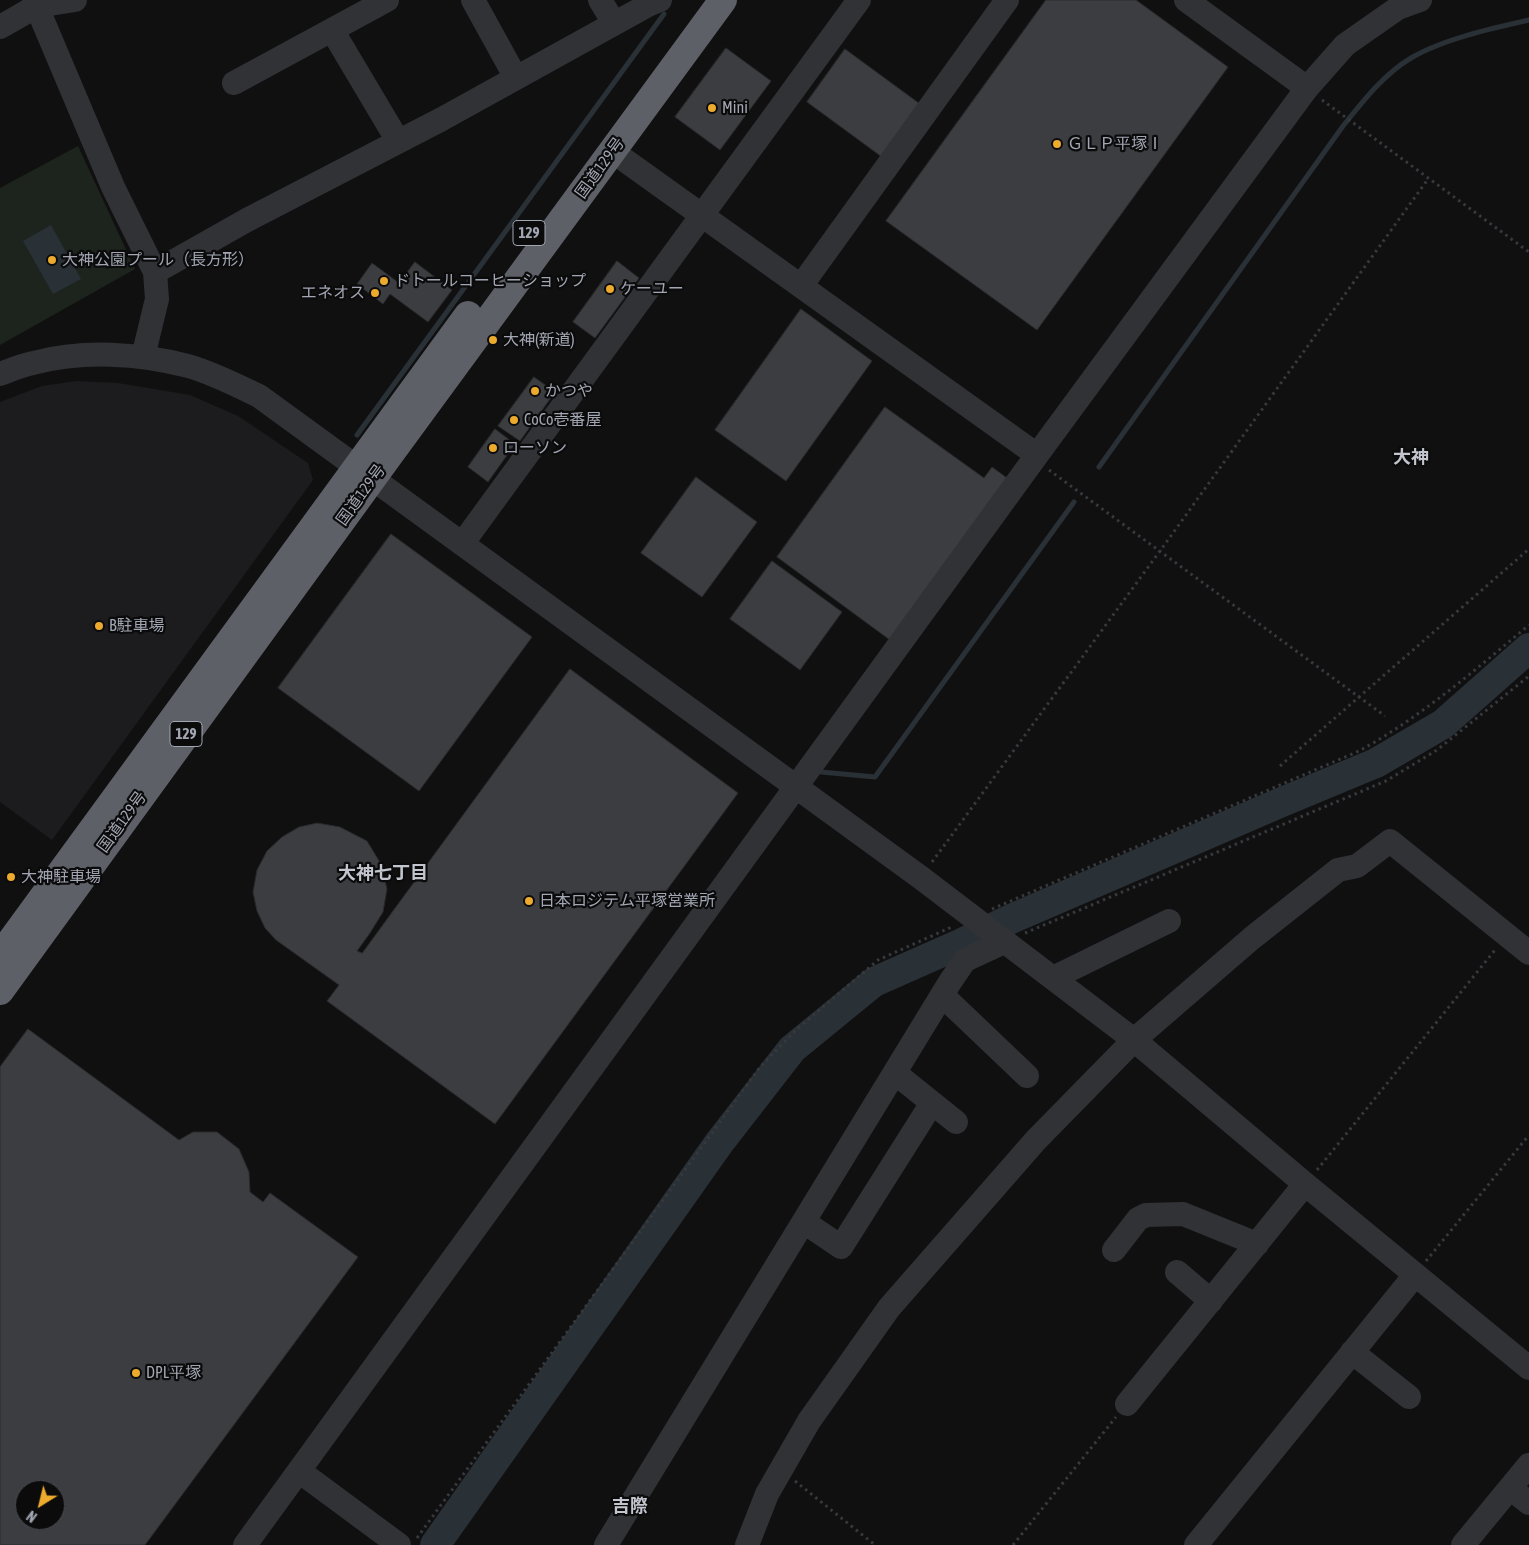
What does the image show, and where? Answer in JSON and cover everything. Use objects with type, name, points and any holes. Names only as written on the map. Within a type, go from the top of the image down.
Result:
[{"type":"highway","name":"国道129号","points":[[0,991],[365,472],[701,0]]},
{"type":"highway","name":"国道129号","points":[[0,956],[365,472],[612,151],[723,0]]},
{"type":"street","points":[[0,27],[36,3],[75,0]]},
{"type":"street","points":[[234,83],[387,0]]},
{"type":"street","points":[[473,0],[516,78]]},
{"type":"street","points":[[600,0],[614,23]]},
{"type":"street","points":[[155,272],[247,220],[660,0]]},
{"type":"street","points":[[462,544],[859,0]]},
{"type":"street","points":[[801,286],[1007,0]]},
{"type":"street","points":[[1186,0],[1307,88]]},
{"type":"street","points":[[245,1545],[1036,457],[1307,88],[1345,46],[1398,8],[1420,0]]},
{"type":"street","points":[[36,3],[113,187],[155,272],[157,299],[143,357]]},
{"type":"street","points":[[332,30],[398,141]]},
{"type":"street","points":[[612,151],[1036,457]]},
{"type":"street","points":[[0,374],[33,362],[78,355],[124,355],[188,366],[227,380],[259,396],[796,787],[1053,978],[1134,1040],[1305,1184],[1529,1368]]},
{"type":"street","points":[[747,1545],[767,1494],[808,1421],[889,1308],[1036,1140],[1134,1040],[1252,938],[1338,870],[1357,866],[1390,841],[1529,953]]},
{"type":"street","points":[[1053,978],[1169,921]]},
{"type":"street","points":[[606,1545],[942,995],[965,960],[1003,940]]},
{"type":"street","points":[[942,995],[1027,1076]]},
{"type":"street","points":[[895,1073],[956,1122]]},
{"type":"street","points":[[804,1222],[841,1247],[932,1103]]},
{"type":"street","points":[[1127,1404],[1305,1184]]},
{"type":"street","points":[[1114,1250],[1138,1219],[1146,1215],[1183,1214],[1257,1244]]},
{"type":"street","points":[[1177,1272],[1211,1300]]},
{"type":"street","points":[[1196,1545],[1415,1275]]},
{"type":"street","points":[[1352,1352],[1409,1397]]},
{"type":"street","points":[[1463,1545],[1529,1465]]},
{"type":"street","points":[[299,1471],[399,1545]]},
{"type":"street","points":[[1510,1488],[1529,1503]]},
{"type":"path","points":[[1307,88],[1529,252]]},
{"type":"path","points":[[920,878],[1160,551],[1428,179]]},
{"type":"path","points":[[1036,457],[1160,551],[1385,716]]},
{"type":"path","points":[[1280,766],[1529,549]]},
{"type":"path","points":[[1003,940],[1386,781],[1437,750],[1529,676]]},
{"type":"path","points":[[1305,1184],[1507,935]]},
{"type":"path","points":[[1415,1275],[1529,1136]]},
{"type":"path","points":[[1013,1545],[1127,1404]]},
{"type":"path","points":[[781,1470],[875,1545]]},
{"type":"shaded area","points":[[78,146],[135,269],[0,345],[0,188]]},
{"type":"shaded area","name":"大神公園プール（長方形）","points":[[51,225],[81,279],[53,294],[23,241]]},
{"type":"shaded area","name":"B駐車場","points":[[77,381],[118,383],[190,395],[238,416],[308,463],[313,480],[52,840],[0,802],[0,402],[42,386]]},
{"type":"building","name":"ＧＬＰ平塚Ⅰ","points":[[1046,0],[1136,0],[1228,67],[1037,330],[886,221]]},
{"type":"building","points":[[726,48],[771,81],[720,150],[675,117]]},
{"type":"building","points":[[845,49],[920,104],[882,157],[807,102]]},
{"type":"building","points":[[617,261],[639,278],[595,338],[573,322]]},
{"type":"building","points":[[415,262],[452,290],[428,322],[390,294],[383,304],[357,284],[372,263],[399,283]]},
{"type":"building","points":[[801,309],[872,361],[786,481],[715,430]]},
{"type":"building","points":[[534,377],[555,392],[520,441],[498,426]]},
{"type":"building","points":[[885,407],[984,478],[992,467],[1007,478],[890,640],[777,557]]},
{"type":"building","points":[[495,429],[515,444],[488,482],[468,467]]},
{"type":"building","points":[[696,477],[757,522],[702,597],[641,553]]},
{"type":"building","points":[[391,534],[532,637],[419,791],[278,688]]},
{"type":"building","points":[[772,561],[842,612],[800,670],[730,619]]},
{"type":"building","name":"日本ロジテム平塚営業所","points":[[570,669],[738,793],[495,1124],[327,1001],[339,985],[276,940],[265,928],[257,911],[253,892],[257,870],[267,851],[282,837],[299,827],[317,823],[340,827],[367,841],[381,864],[387,889],[383,912],[357,951],[362,953]]},
{"type":"building","name":"DPL平塚","points":[[28,1029],[179,1140],[193,1132],[217,1132],[239,1149],[249,1172],[250,1192],[263,1202],[270,1193],[358,1257],[145,1545],[0,1545],[0,1067]]},
{"type":"waterway","points":[[357,435],[664,14]]},
{"type":"waterway","points":[[1099,467],[1343,126],[1374,89],[1401,64],[1424,51],[1469,35],[1529,20]]},
{"type":"waterway","points":[[821,772],[875,777],[1074,502]]},
{"type":"waterway","points":[[435,1545],[719,1143],[792,1049],[874,982],[1011,919],[1376,763],[1443,724],[1529,648]]},
{"type":"place","name":"Mini","points":[[712,108]]},
{"type":"place","name":"ＧＬＰ平塚Ⅰ","points":[[1057,144]]},
{"type":"place","name":"大神公園プール（長方形）","points":[[52,260]]},
{"type":"place","name":"ドトールコーヒーショップ","points":[[384,281]]},
{"type":"place","name":"ケーユー","points":[[610,289]]},
{"type":"place","name":"エネオス","points":[[375,293]]},
{"type":"place","name":"大神(新道)","points":[[493,340]]},
{"type":"place","name":"かつや","points":[[535,391]]},
{"type":"place","name":"CoCo壱番屋","points":[[514,420]]},
{"type":"place","name":"ローソン","points":[[493,448]]},
{"type":"place","name":"B駐車場","points":[[99,626]]},
{"type":"place","name":"大神駐車場","points":[[11,877]]},
{"type":"place","name":"日本ロジテム平塚営業所","points":[[529,901]]},
{"type":"place","name":"DPL平塚","points":[[136,1373]]},
{"type":"district","name":"大神","points":[[1411,457]]},
{"type":"district","name":"大神七丁目","points":[[383,873]]},
{"type":"district","name":"吉際","points":[[630,1506]]}]
